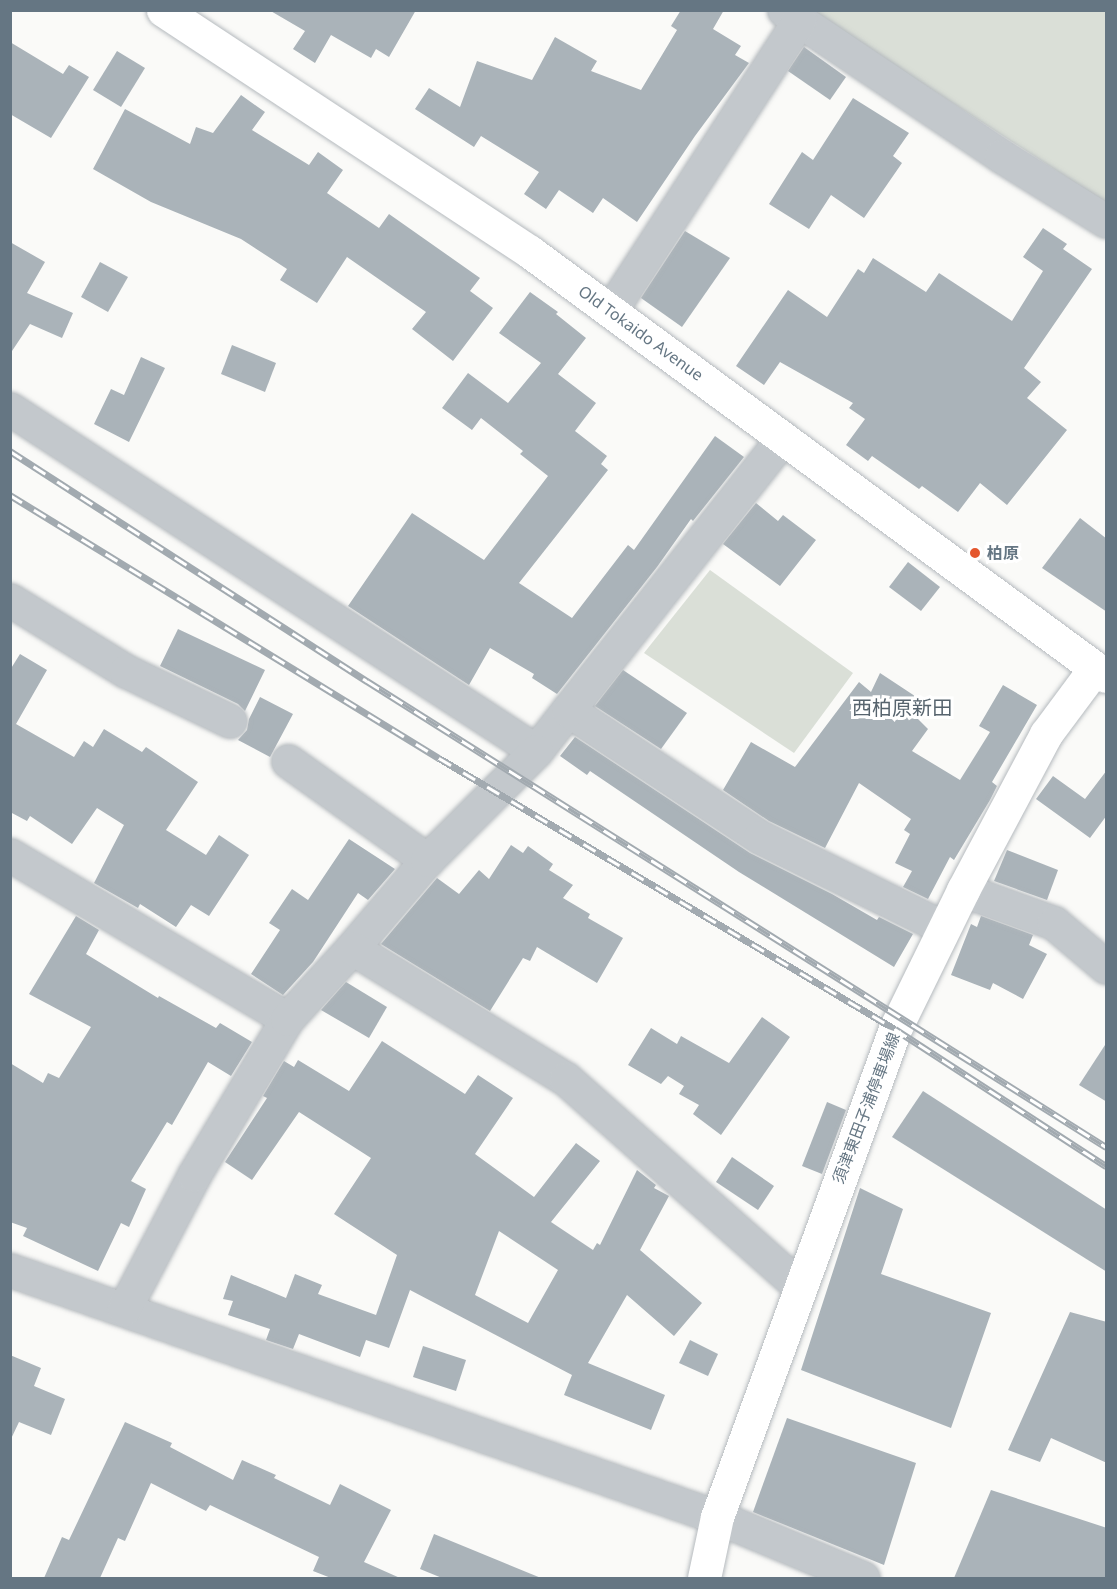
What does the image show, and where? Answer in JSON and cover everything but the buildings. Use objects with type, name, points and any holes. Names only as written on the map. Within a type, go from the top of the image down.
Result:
[{"type":"main road","name":"Old Tokaido Avenue","points":[[163,10],[451,198],[611,310],[1101,672]]},
{"type":"main road","name":"須津東田子浦停車場線","points":[[704,1578],[717,1517],[799,1286],[895,1029],[963,890],[1047,734],[1101,672]]},
{"type":"street","points":[[611,310],[791,15],[1000,156],[1107,221]]},
{"type":"street","points":[[10,409],[536,751]]},
{"type":"street","points":[[124,1309],[194,1175],[287,1019],[352,948],[427,860],[536,751],[783,438]]},
{"type":"street","points":[[10,600],[126,671],[230,722]]},
{"type":"street","points":[[568,710],[760,837],[944,928]]},
{"type":"street","points":[[288,761],[427,860]]},
{"type":"street","points":[[10,855],[287,1019]]},
{"type":"street","points":[[963,890],[1054,923],[1107,967]]},
{"type":"street","points":[[352,948],[566,1079],[799,1286]]},
{"type":"street","points":[[10,1270],[717,1517],[863,1578]]},
{"type":"shaded area","points":[[811,11],[1106,11],[1106,202],[1080,186]]},
{"type":"shaded area","points":[[710,570],[853,673],[794,753],[644,653]]},
{"type":"railway","points":[[10,451],[367,681],[1106,1147]]},
{"type":"railway","points":[[10,495],[439,758],[895,1029],[1106,1166]]},
{"type":"place","name":"柏原","points":[[975,553]]},
{"type":"district","name":"西柏原新田","points":[[902,707]]}]
